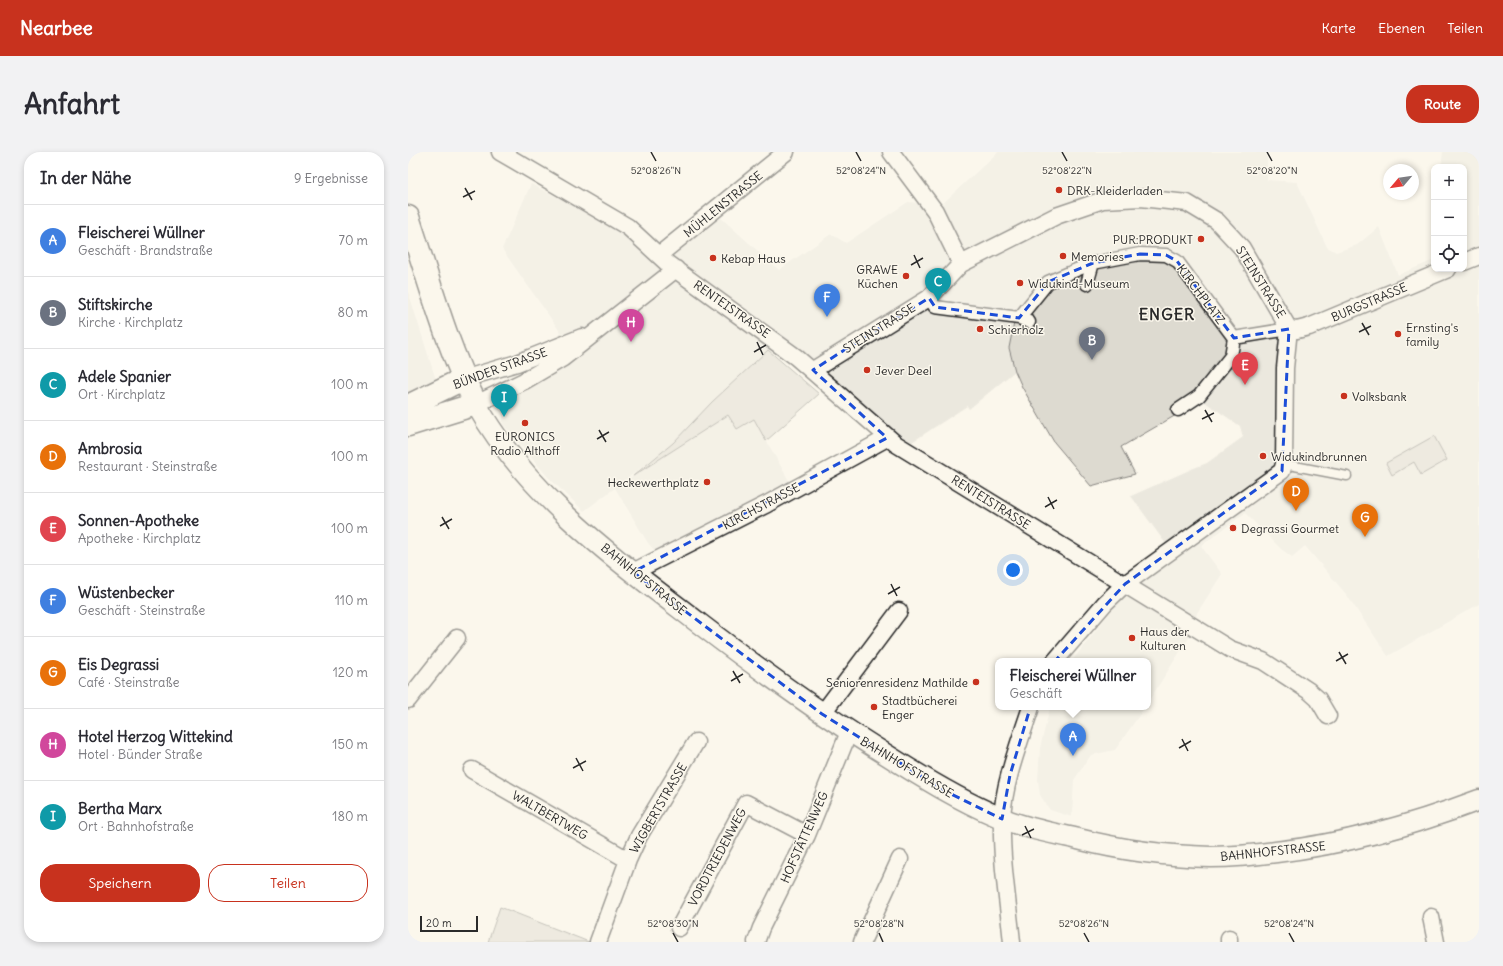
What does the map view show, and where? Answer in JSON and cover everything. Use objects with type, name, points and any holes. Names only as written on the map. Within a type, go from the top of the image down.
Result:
[{"type":"main road","name":"BAHNHOFSTRASSE","points":[[408,217],[463,379],[476,404]]},
{"type":"main road","name":"BÜNDER STRASSE","points":[[408,406],[463,379]]},
{"type":"main road","name":"BÜNDER STRASSE","points":[[408,425],[476,404]]},
{"type":"street","name":"RENTEISTRASSE","points":[[500,152],[628,227],[668,263],[767,334],[813,370],[887,438],[1230,649],[1263,661],[1300,685],[1318,699],[1328,716]]},
{"type":"street","name":"MÜHLENSTRASSE","points":[[668,263],[786,152]]},
{"type":"street","points":[[891,152],[934,211],[961,264]]},
{"type":"street","name":"STEINSTRASSE","points":[[813,370],[929,298],[961,264],[1056,216],[1103,200],[1141,198],[1187,203],[1217,222],[1242,248],[1289,329],[1285,376],[1284,464]]},
{"type":"street","name":"KIRCHPLATZ","points":[[929,298],[935,307],[1024,320],[1048,282],[1093,263],[1140,254],[1166,255],[1176,261],[1234,338]]},
{"type":"street","points":[[1467,261],[1479,256]]},
{"type":"street","name":"BÜNDER STRASSE","points":[[476,404],[524,381],[563,358],[594,332],[668,263]]},
{"type":"street","points":[[1087,284],[1093,263]]},
{"type":"street","name":"BURGSTRASSE","points":[[1289,329],[1297,330],[1309,327],[1441,272]]},
{"type":"street","points":[[1178,410],[1199,396],[1231,356],[1234,338],[1289,329]]},
{"type":"street","name":"BÜNDER STRASSE","points":[[463,379],[516,363],[594,332]]},
{"type":"street","name":"BAHNHOFSTRASSE","points":[[476,404],[492,433],[539,491],[633,572],[736,652],[822,714],[945,791],[1002,819],[1051,833],[1111,847],[1189,856],[1224,857],[1291,850],[1337,843],[1385,832],[1479,800]]},
{"type":"street","name":"KIRCHSTRASSE","points":[[633,572],[760,507],[887,438]]},
{"type":"street","points":[[1059,658],[1105,603],[1125,584],[1280,473],[1284,464]]},
{"type":"street","points":[[822,714],[899,611]]},
{"type":"street","points":[[408,700],[457,638]]},
{"type":"street","points":[[1012,942],[1004,872],[1002,819],[1010,776],[1030,710]]},
{"type":"street","name":"HOFSTÄTTENWEG","points":[[756,942],[807,835],[849,732]]},
{"type":"street","name":"WIGBERTSTRASSE","points":[[598,942],[628,860],[639,836],[696,742]]},
{"type":"street","name":"WALTBERTWEG","points":[[472,770],[628,860]]},
{"type":"street","name":"VORDTRIEDENWEG","points":[[679,928],[746,803],[807,835]]},
{"type":"street","points":[[862,942],[900,859]]},
{"type":"street","points":[[1431,917],[1436,942]]},
{"type":"lane","points":[[1284,464],[1347,476]]},
{"type":"highlighted area","points":[[1140,254],[1166,255],[1177,261],[1234,338],[1289,329],[1282,471],[1125,584],[1055,661],[1031,705],[1010,775],[1002,819],[945,791],[822,714],[633,572],[887,438],[813,370],[849,347],[929,298],[935,307],[1019,318],[1048,282],[1093,263]]},
{"type":"shaded area","points":[[998,152],[1267,152],[1267,180],[1297,182],[1327,247],[1336,252],[1357,245],[1379,227],[1398,275],[1431,261],[1431,272],[1467,272],[1467,164],[1441,164],[1443,152],[1479,152],[1479,604],[1388,656],[1346,594],[1305,546],[1292,557],[1281,549],[1245,513],[1201,546],[1222,574],[1197,613],[1192,633],[1151,697],[1151,658],[1074,658],[1112,610],[1143,581],[1174,559],[1166,544],[1131,496],[1207,463],[1243,437],[1240,426],[1202,400],[1009,348],[1015,371],[969,409],[967,406],[912,442],[893,432],[782,336],[712,402],[673,443],[620,484],[728,415],[754,419],[796,493],[695,547],[655,551],[648,543],[615,488],[584,511],[548,477],[503,424],[503,410],[511,398],[566,364],[559,330],[502,249],[531,184],[622,230],[652,258],[681,244],[719,216],[779,270],[831,234],[846,243],[908,202],[941,205]]},
{"type":"shaded area","points":[[1167,250],[1235,336],[1202,400],[1121,447],[1135,474],[1091,486],[1054,442],[1022,387],[1015,371],[1009,348],[1014,323],[1048,281]]},
{"type":"shaded area","points":[[408,291],[436,380],[408,394]]},
{"type":"shaded area","points":[[768,350],[819,394],[766,441],[754,419],[737,429],[728,415],[633,476],[673,443],[712,402]]},
{"type":"shaded area","points":[[1434,436],[1447,460],[1421,475],[1414,462],[1392,475],[1386,463]]},
{"type":"shaded area","points":[[1049,710],[1143,710],[1115,750],[1091,755],[1074,780],[1072,817],[1050,810],[1040,795],[1038,780],[1040,748]]},
{"type":"shaded area","points":[[500,907],[589,942],[488,942]]},
{"type":"place","name":"DRK-Kleiderladen","points":[[1059,190]]},
{"type":"place","name":"PUR:PRODUKT","points":[[1201,239]]},
{"type":"place","name":"Memories","points":[[1063,256]]},
{"type":"place","name":"Kebap Haus","points":[[713,258]]},
{"type":"place","name":"GRAWE Küchen","points":[[906,276]]},
{"type":"place","name":"Widukind-Museum","points":[[1020,283]]},
{"type":"place","name":"Adele Spanier","points":[[938,301]]},
{"type":"place","name":"Wüstenbecker","points":[[827,317]]},
{"type":"place","name":"Schierholz","points":[[980,329]]},
{"type":"place","name":"Ernsting's family","points":[[1398,334]]},
{"type":"place","name":"Hotel Herzog Wittekind","points":[[631,342]]},
{"type":"place","name":"Stiftskirche","points":[[1092,360]]},
{"type":"place","name":"Jever Deel","points":[[867,370]]},
{"type":"place","name":"Sonnen-Apotheke","points":[[1245,385]]},
{"type":"place","name":"Volksbank","points":[[1344,396]]},
{"type":"place","name":"Bertha Marx","points":[[504,417]]},
{"type":"place","name":"EURONICS Radio Althoff","points":[[525,423]]},
{"type":"place","name":"Widukindbrunnen","points":[[1263,456]]},
{"type":"place","name":"Heckewerthplatz","points":[[707,482]]},
{"type":"place","name":"Ambrosia","points":[[1296,511]]},
{"type":"place","name":"Degrassi Gourmet","points":[[1233,528]]},
{"type":"place","name":"Eis Degrassi","points":[[1365,537]]},
{"type":"place","name":"Haus der Kulturen","points":[[1132,638]]},
{"type":"place","name":"Seniorenresidenz Mathilde","points":[[976,682]]},
{"type":"place","name":"Stadtbücherei Enger","points":[[874,707]]},
{"type":"place","name":"Fleischerei Wüllner","points":[[1073,756]]},
{"type":"district","name":"ENGER","points":[[1167,314]]}]
